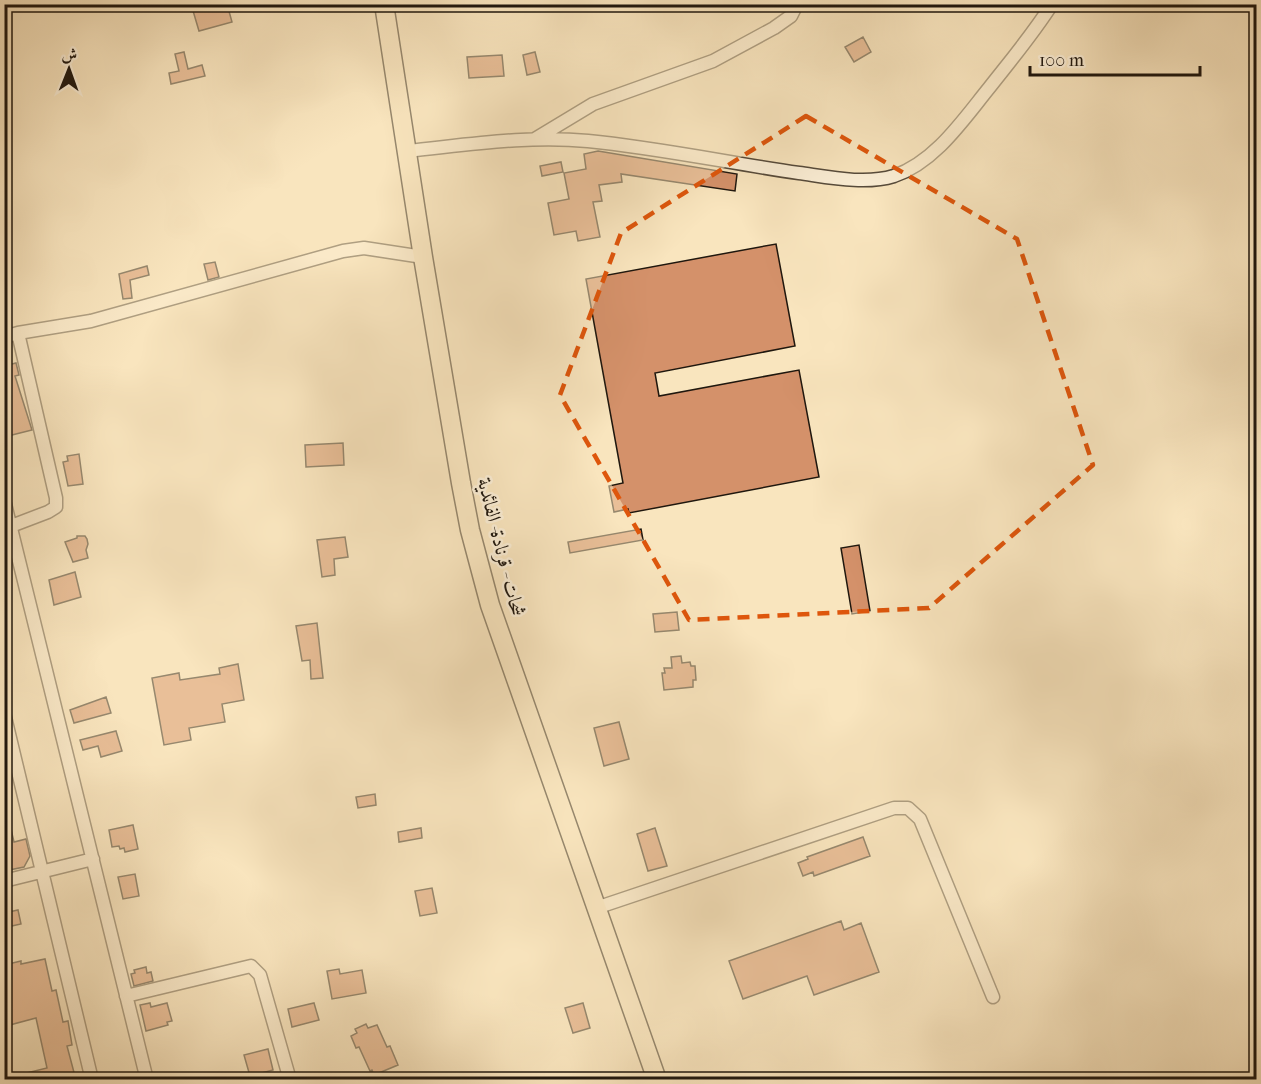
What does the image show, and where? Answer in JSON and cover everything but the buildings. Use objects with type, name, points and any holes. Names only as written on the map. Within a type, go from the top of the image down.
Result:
[{"type":"main road","name":"شحات - قرنادة- الفائدية","points":[[384,4],[423,257],[468,518],[490,605],[657,1080]]},
{"type":"street","points":[[535,139],[593,104],[713,61],[774,28],[791,16],[797,4]]},
{"type":"street","points":[[407,151],[535,139],[586,141],[637,146],[745,165],[855,180],[893,176],[920,163],[950,135],[1033,33],[1052,4]]},
{"type":"street","points":[[4,337],[91,321],[343,251],[364,248],[423,257]]},
{"type":"street","points":[[8,527],[56,507],[56,498],[18,333]]},
{"type":"street","points":[[4,500],[8,527],[147,1080]]},
{"type":"street","points":[[4,713],[92,1080]]},
{"type":"street","points":[[596,908],[894,808],[908,808],[920,819],[993,997]]},
{"type":"street","points":[[4,881],[93,859]]},
{"type":"street","points":[[126,996],[251,966],[260,975],[290,1080]]},
{"type":"street","points":[[4,1073],[6,1080]]},
{"type":"highlighted area","points":[[806,116],[1017,239],[1093,465],[929,608],[689,620],[560,395],[621,233]]}]
